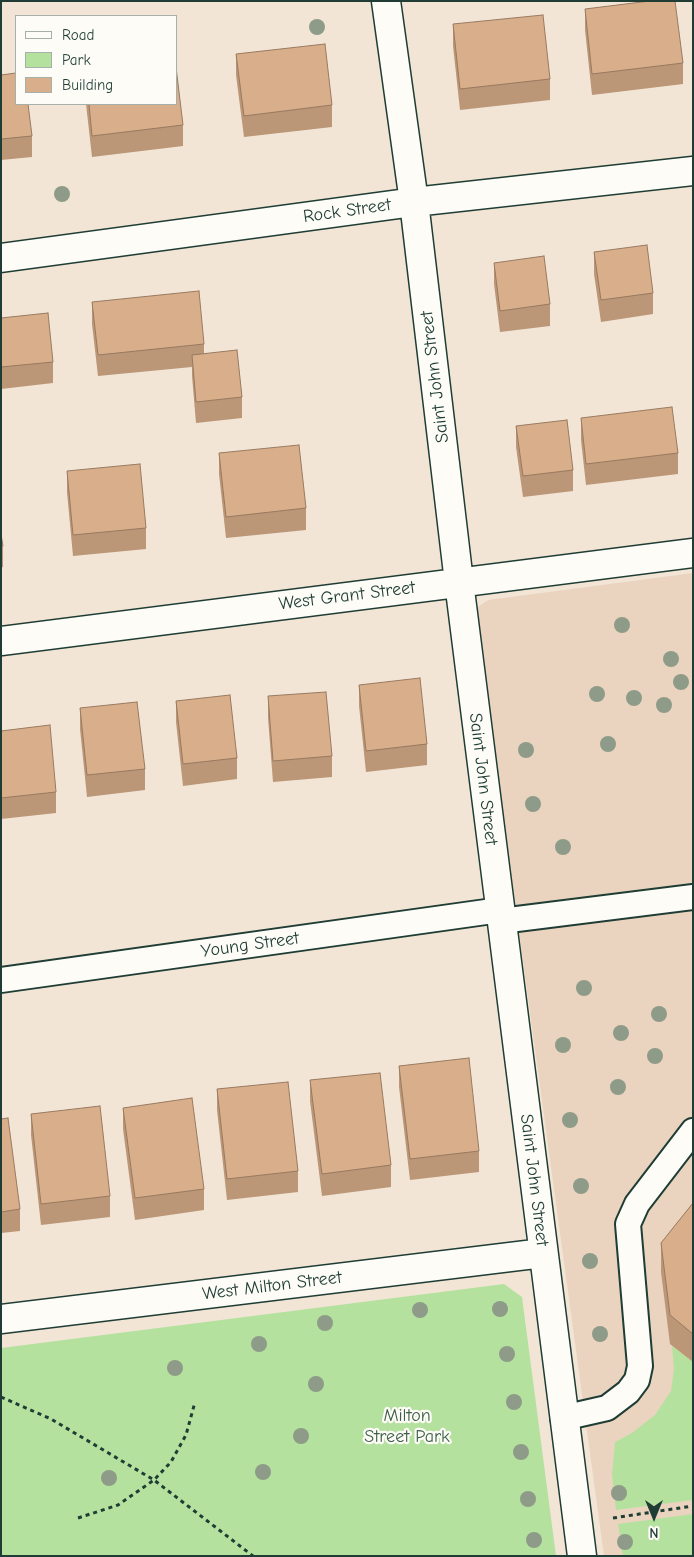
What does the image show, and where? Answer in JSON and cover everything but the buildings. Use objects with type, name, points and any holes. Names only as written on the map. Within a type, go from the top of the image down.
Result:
[{"type":"street","name":"Saint John Street","points":[[386,1],[414,202],[500,915],[582,1556]]},
{"type":"street","name":"Rock Street","points":[[1,258],[414,202],[693,171]]},
{"type":"street","name":"West Grant Street","points":[[1,641],[693,553]]},
{"type":"street","name":"West Milton Street","points":[[1,1319],[542,1252]]},
{"type":"lane","name":"Young Street","points":[[1,980],[500,915],[693,897]]},
{"type":"lane","points":[[563,1418],[607,1408],[628,1392],[637,1380],[640,1366],[628,1224],[637,1204],[693,1131]]},
{"type":"path","points":[[1,1396],[51,1419],[154,1480],[253,1556]]},
{"type":"path","points":[[78,1518],[118,1505],[154,1480],[171,1462],[186,1435],[195,1402]]},
{"type":"path","points":[[612,1518],[693,1506]]},
{"type":"shaded area","points":[[693,573],[693,1556],[604,1556],[475,609],[488,600]]},
{"type":"green space","name":"Milton Street Park","points":[[504,1284],[522,1297],[556,1556],[1,1556],[1,1348]]},
{"type":"green space","points":[[672,1346],[693,1362],[693,1500],[616,1510],[612,1474],[615,1442],[632,1433],[655,1415],[671,1391],[674,1369]]},
{"type":"green space","points":[[693,1514],[693,1556],[623,1556],[618,1524]]}]
